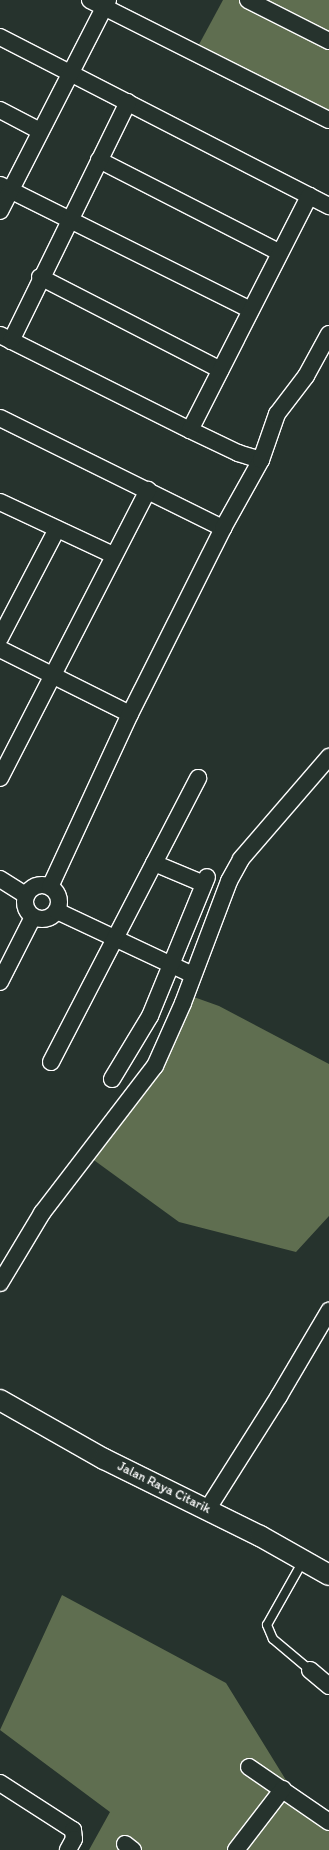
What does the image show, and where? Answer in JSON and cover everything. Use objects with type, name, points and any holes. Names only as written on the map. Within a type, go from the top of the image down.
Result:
[{"type":"street","points":[[90,0],[106,4],[329,120]]},
{"type":"street","points":[[248,0],[329,41]]},
{"type":"street","points":[[0,210],[5,187],[40,131],[106,4]]},
{"type":"street","points":[[0,37],[329,206]]},
{"type":"street","points":[[128,102],[40,277],[5,338],[238,453],[261,460]]},
{"type":"street","points":[[0,110],[40,131]]},
{"type":"street","points":[[99,160],[279,252]]},
{"type":"street","points":[[5,187],[251,310]]},
{"type":"street","points":[[190,430],[279,252],[309,196]]},
{"type":"street","points":[[40,277],[221,370]]},
{"type":"street","points":[[50,887],[130,714],[223,528],[261,460],[277,414],[306,376],[329,334]]},
{"type":"street","points":[[0,418],[223,528]]},
{"type":"street","points":[[0,778],[148,490]]},
{"type":"street","points":[[0,502],[114,555]]},
{"type":"street","points":[[0,638],[57,529]]},
{"type":"street","points":[[0,650],[130,714]]},
{"type":"street","points":[[0,1283],[42,1213],[155,1066],[171,1034],[229,881],[241,859],[269,824],[295,799],[329,758]]},
{"type":"street","points":[[51,1062],[198,778]]},
{"type":"street","points":[[112,1079],[142,1032],[206,880],[154,863]]},
{"type":"street","points":[[0,879],[26,895]]},
{"type":"street","points":[[36,886],[50,887],[59,897],[57,911],[46,919],[33,917],[25,904],[26,895],[36,886]]},
{"type":"street","points":[[57,911],[171,966],[193,975]]},
{"type":"street","points":[[0,982],[33,917]]},
{"type":"street","points":[[206,1510],[279,1396],[329,1311]]},
{"type":"street","name":"Jalan Raya Citarik","points":[[0,1400],[104,1459],[303,1560],[329,1575]]},
{"type":"street","points":[[310,1670],[329,1686]]},
{"type":"street","points":[[249,1767],[329,1822]]},
{"type":"street","points":[[0,1783],[72,1830],[74,1839],[68,1850]]},
{"type":"street","points":[[236,1850],[283,1789]]},
{"type":"lane","points":[[303,1560],[267,1625],[273,1639],[310,1670]]},
{"type":"green space","points":[[223,0],[329,0],[329,119],[196,50]]},
{"type":"green space","points":[[191,996],[219,1006],[329,1064],[329,1216],[296,1252],[179,1222],[80,1150],[154,1059]]},
{"type":"green space","points":[[62,1595],[226,1683],[302,1806],[329,1821],[329,1850],[89,1850],[110,1812],[0,1730]]}]
